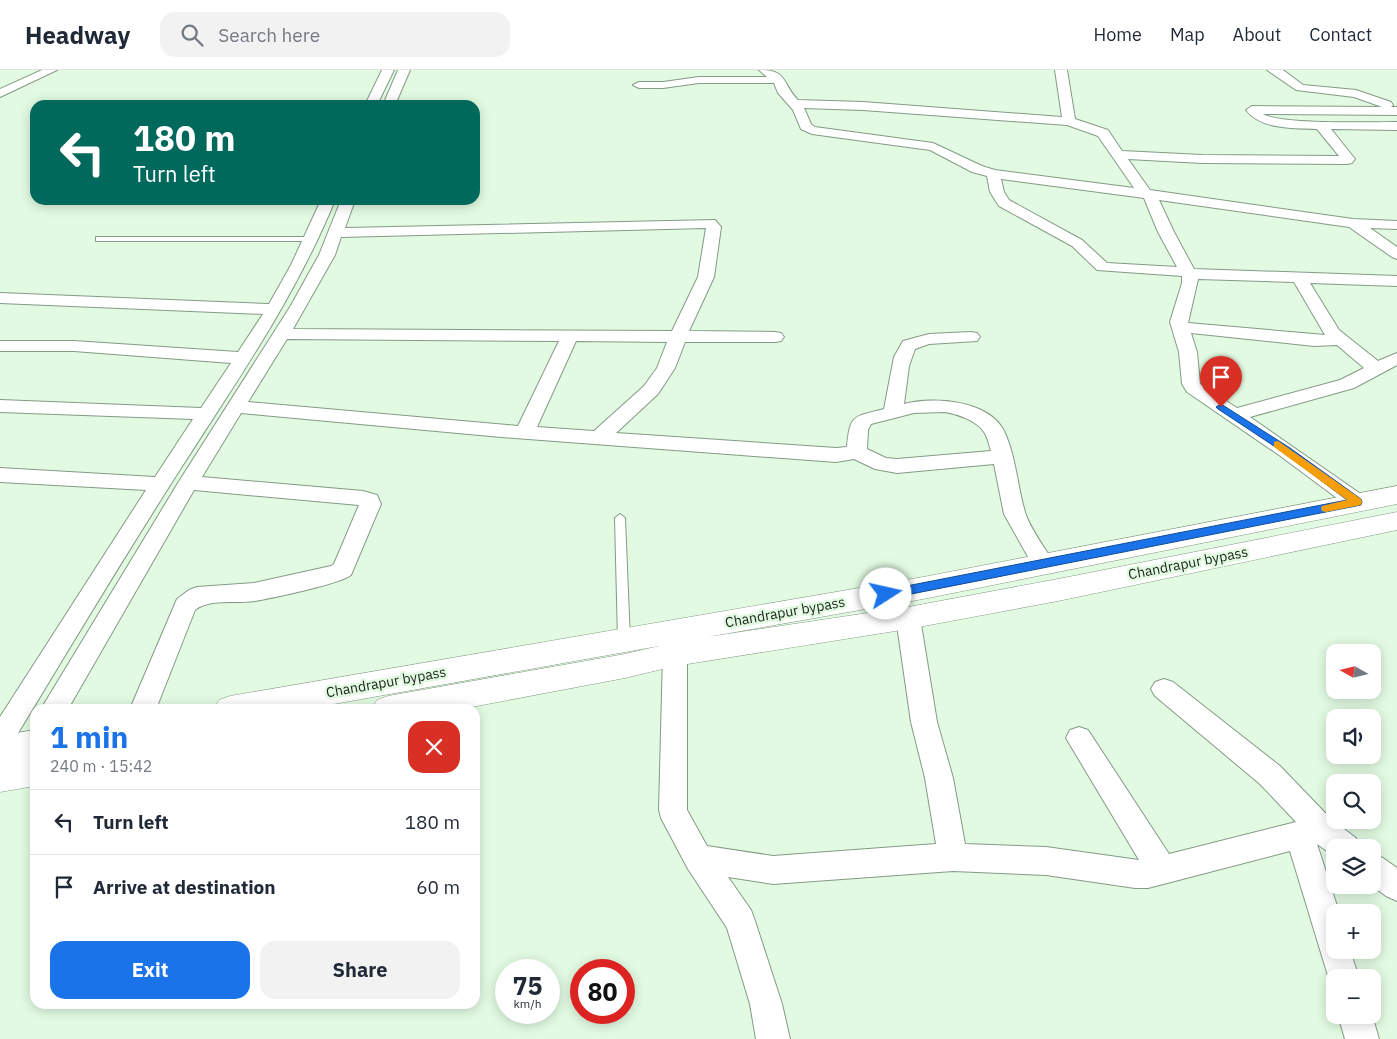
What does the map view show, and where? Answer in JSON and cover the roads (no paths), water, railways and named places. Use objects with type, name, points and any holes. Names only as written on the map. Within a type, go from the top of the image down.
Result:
[{"type":"highway","name":"Chandrapur bypass","points":[[259,704],[624,641],[1044,565],[1397,495]]},
{"type":"highway","name":"Chandrapur bypass","points":[[416,704],[625,666],[675,654],[908,618],[1068,588],[1397,521]]},
{"type":"street","points":[[0,93],[51,70]]},
{"type":"street","points":[[373,100],[388,70]]},
{"type":"street","points":[[391,100],[404,70]]},
{"type":"street","points":[[765,70],[777,76],[780,80],[782,91],[795,104],[805,126],[812,130],[933,146],[977,169],[993,174],[1353,223],[1397,224]]},
{"type":"street","points":[[1061,70],[1069,121]]},
{"type":"street","points":[[1273,70],[1300,88],[1356,94],[1397,110]]},
{"type":"street","points":[[639,85],[663,85],[699,80],[780,80]]},
{"type":"street","points":[[795,104],[870,106],[1069,121],[1103,134],[1147,195],[1188,273],[1190,283],[1179,318],[1188,352],[1191,384],[1194,388],[1286,450],[1357,502]]},
{"type":"street","points":[[1397,110],[1252,110],[1264,120],[1321,125],[1397,126]]},
{"type":"street","points":[[1118,155],[1222,159],[1348,159],[1321,125]]},
{"type":"street","points":[[993,174],[997,192],[1004,203],[1077,243],[1103,267],[1188,273],[1397,281]]},
{"type":"street","points":[[0,740],[160,484],[273,309],[299,266],[326,205]]},
{"type":"street","points":[[57,704],[327,255],[346,205]]},
{"type":"street","points":[[335,233],[710,223],[714,226],[706,277],[678,336],[666,368],[651,390],[600,437]]},
{"type":"street","points":[[1353,223],[1397,254]]},
{"type":"street","points":[[1299,278],[1327,326],[1339,340],[1377,369]]},
{"type":"street","points":[[0,298],[273,309]]},
{"type":"street","points":[[1180,327],[1314,341],[1339,340]]},
{"type":"street","points":[[281,334],[774,337]]},
{"type":"street","points":[[525,432],[570,336]]},
{"type":"street","points":[[893,411],[902,356],[910,344],[919,341],[970,337]]},
{"type":"street","points":[[0,346],[74,346],[243,358]]},
{"type":"street","points":[[1233,414],[1347,384],[1397,358]]},
{"type":"street","points":[[0,406],[206,414]]},
{"type":"street","points":[[856,452],[858,446],[858,424],[864,420],[893,411],[914,407],[945,406],[960,409],[992,426],[1003,457],[1015,514],[1044,565]]},
{"type":"street","points":[[236,407],[525,432],[836,454],[856,452],[882,464],[897,466],[1003,457]]},
{"type":"street","points":[[0,476],[160,484]]},
{"type":"street","points":[[145,704],[184,605],[190,599],[197,596],[254,592],[338,573],[342,569],[370,504],[369,500],[363,498],[188,484]]},
{"type":"street","points":[[908,618],[924,722],[940,778],[953,856]]},
{"type":"street","points":[[675,654],[672,802],[675,818],[698,859],[740,921],[766,1004],[772,1039]]},
{"type":"street","points":[[1164,690],[1270,775],[1311,832],[1341,969]]},
{"type":"street","points":[[1079,738],[1162,870]]},
{"type":"street","points":[[698,859],[773,870],[953,856],[1046,861],[1135,874],[1148,874],[1311,832],[1326,839]]},
{"type":"street","points":[[1381,874],[1397,886]]},
{"type":"street","points":[[1358,1024],[1362,1039]]},
{"type":"lane","points":[[99,239],[311,240]]},
{"type":"lane","points":[[620,518],[624,641]]}]
